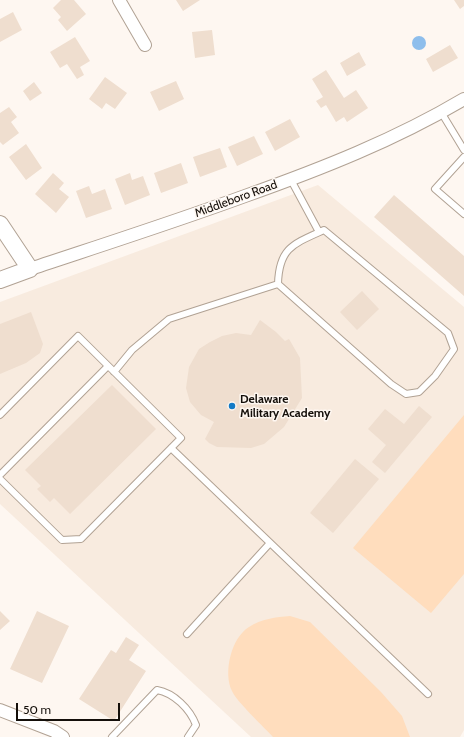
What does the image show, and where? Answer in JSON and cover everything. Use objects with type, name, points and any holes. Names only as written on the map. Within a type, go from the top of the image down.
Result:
[{"type":"street","points":[[119,0],[145,45]]},
{"type":"street","name":"Middleboro Road","points":[[0,280],[186,217],[290,180],[349,157],[441,112],[464,98]]},
{"type":"street","points":[[0,224],[30,269]]},
{"type":"street","points":[[0,710],[54,731],[63,737]]},
{"type":"lane","points":[[441,112],[464,150]]},
{"type":"lane","points":[[464,157],[435,189],[464,214]]},
{"type":"lane","points":[[290,180],[319,232]]},
{"type":"lane","points":[[324,230],[448,332],[454,349],[436,376],[420,392],[406,394],[392,384],[278,284],[278,269],[285,253],[299,242],[324,230]]},
{"type":"lane","points":[[114,372],[132,350],[169,319],[278,284]]},
{"type":"lane","points":[[0,416],[78,336],[181,438],[81,539],[71,541],[62,540],[0,478]]},
{"type":"lane","points":[[0,475],[108,366]]},
{"type":"lane","points":[[171,448],[428,694]]},
{"type":"lane","points":[[187,634],[270,543]]},
{"type":"lane","points":[[112,737],[157,690],[168,692],[193,715],[196,724],[188,737]]},
{"type":"shaded area","name":"Delaware Military Academy","points":[[318,185],[464,307],[464,730],[460,737],[251,737],[0,504],[0,302]]},
{"type":"shaded area","points":[[464,415],[464,574],[431,613],[353,548]]},
{"type":"shaded area","points":[[290,616],[310,622],[381,692],[402,716],[410,737],[273,737],[245,708],[232,691],[229,684],[228,675],[230,656],[237,639],[249,627],[264,620]]},
{"type":"water","points":[[416,36],[422,36],[426,40],[426,46],[422,50],[416,50],[412,46],[412,40]]},
{"type":"building","points":[[61,0],[74,0],[86,14],[67,31],[58,20],[61,17],[53,8]]},
{"type":"building","points":[[176,0],[200,0],[183,11]]},
{"type":"building","points":[[454,0],[464,0],[464,6],[460,9]]},
{"type":"building","points":[[13,12],[22,30],[0,42],[0,19]]},
{"type":"building","points":[[212,30],[215,55],[195,58],[192,32]]},
{"type":"building","points":[[75,37],[90,61],[80,67],[84,75],[77,79],[67,64],[60,68],[50,52]]},
{"type":"building","points":[[450,45],[458,58],[433,72],[426,59]]},
{"type":"building","points":[[359,52],[366,65],[347,76],[340,63]]},
{"type":"building","points":[[326,70],[344,98],[356,90],[368,108],[347,122],[344,117],[336,122],[326,105],[321,108],[316,101],[323,97],[312,79]]},
{"type":"building","points":[[105,77],[127,93],[115,109],[106,103],[102,109],[89,99]]},
{"type":"building","points":[[176,81],[184,99],[159,111],[150,92]]},
{"type":"building","points":[[34,82],[42,93],[30,101],[23,91]]},
{"type":"building","points":[[9,107],[17,117],[11,122],[19,133],[3,145],[0,142],[0,113]]},
{"type":"building","points":[[290,119],[300,137],[275,151],[265,132]]},
{"type":"building","points":[[254,136],[263,154],[237,166],[228,147]]},
{"type":"building","points":[[26,144],[42,168],[26,180],[9,157]]},
{"type":"building","points":[[220,148],[227,167],[200,177],[193,157]]},
{"type":"building","points":[[181,163],[188,183],[161,193],[154,173]]},
{"type":"building","points":[[53,173],[64,183],[59,189],[69,197],[56,213],[35,194]]},
{"type":"building","points":[[130,173],[132,180],[143,176],[150,195],[125,205],[115,179]]},
{"type":"building","points":[[89,186],[92,194],[105,189],[112,209],[86,218],[76,191]]},
{"type":"building","points":[[394,195],[464,256],[464,296],[374,217]]},
{"type":"building","points":[[362,291],[379,309],[357,330],[340,312]]},
{"type":"building","points":[[31,312],[43,344],[40,353],[26,363],[0,374],[0,324]]},
{"type":"building","points":[[260,320],[285,341],[289,339],[300,358],[302,398],[284,427],[264,444],[251,448],[217,447],[205,439],[214,422],[201,415],[190,402],[186,388],[189,367],[199,349],[222,336],[236,333],[251,335]]},
{"type":"building","points":[[112,385],[156,429],[70,514],[54,498],[50,502],[37,489],[41,486],[25,470]]},
{"type":"building","points":[[419,406],[432,417],[385,473],[372,462],[386,445],[368,429],[385,409],[404,424]]},
{"type":"building","points":[[355,459],[379,479],[333,533],[310,513]]},
{"type":"building","points":[[0,611],[10,621],[0,630]]},
{"type":"building","points":[[37,611],[69,626],[42,683],[10,669]]},
{"type":"building","points":[[126,637],[139,645],[129,660],[146,671],[114,721],[79,699],[111,650],[116,653]]},
{"type":"place","name":"Delaware Military Academy","points":[[232,406]]}]
